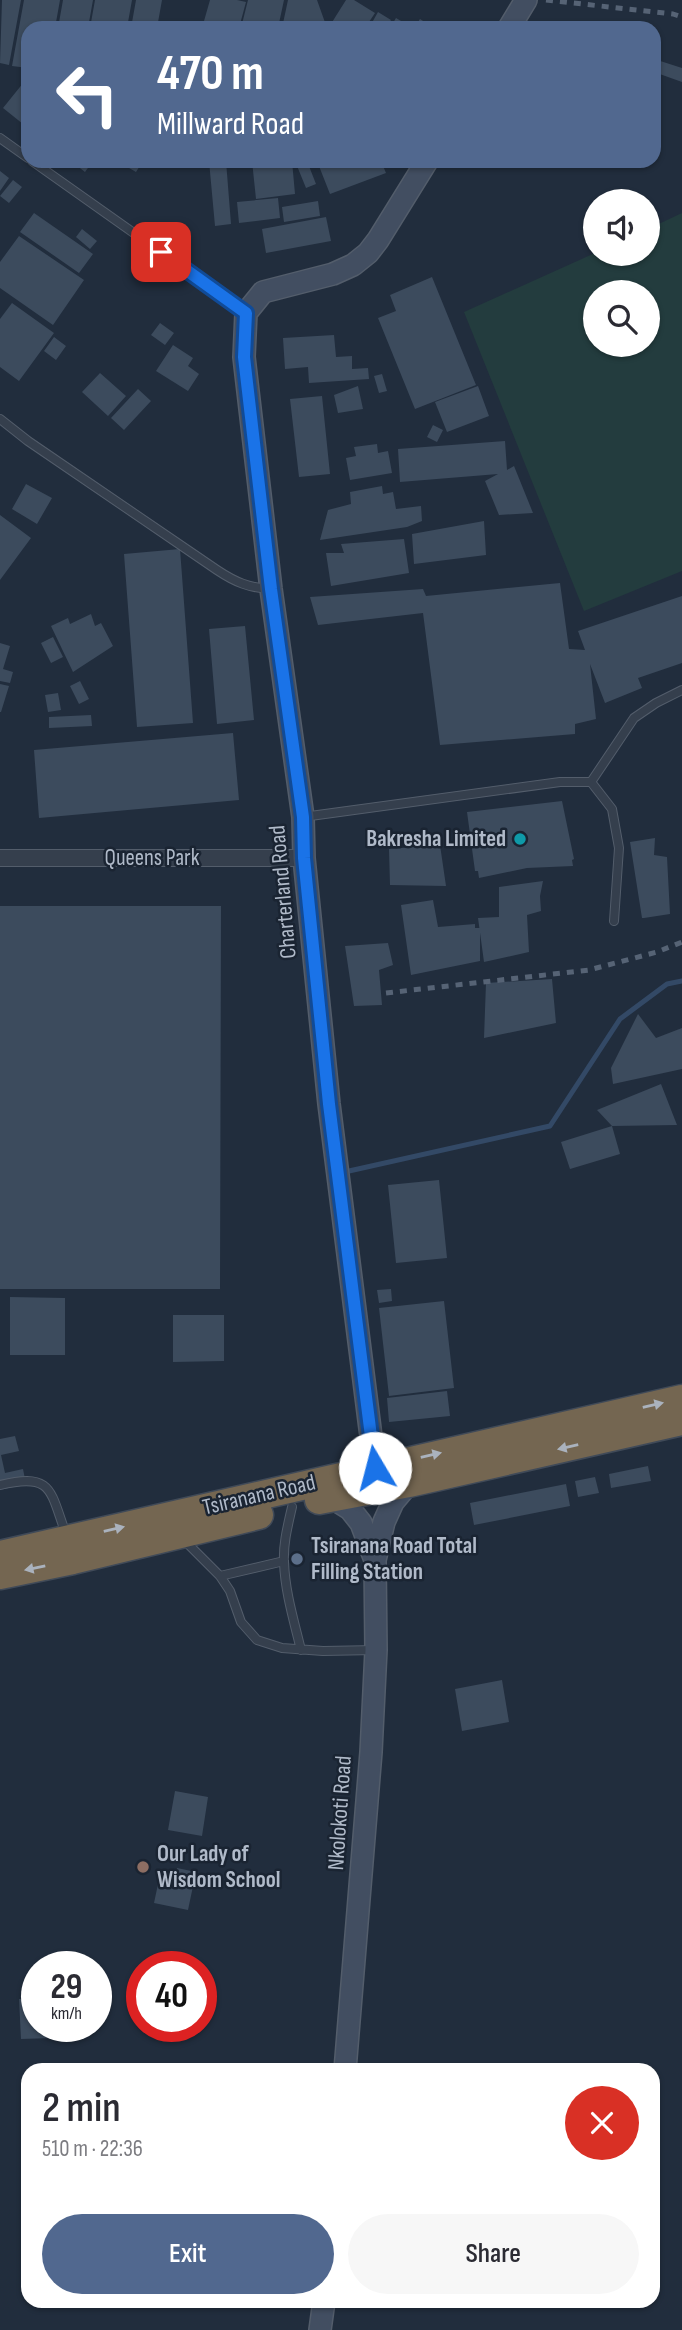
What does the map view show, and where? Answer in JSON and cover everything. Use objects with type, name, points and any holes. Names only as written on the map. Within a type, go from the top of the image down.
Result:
[{"type":"highway","name":"Tsiranana Road","points":[[0,1555],[682,1399]]},
{"type":"highway","name":"Tsiranana Road","points":[[0,1575],[331,1497],[409,1483],[682,1421]]},
{"type":"street","points":[[513,21],[526,0]]},
{"type":"street","points":[[246,313],[263,292],[333,274],[353,265],[368,253],[423,168]]},
{"type":"street","name":"Charterland Road","points":[[246,313],[244,357],[271,589],[303,817],[304,858],[329,1104],[375,1468]]},
{"type":"street","name":"Queens Park","points":[[0,858],[304,858]]},
{"type":"street","name":"Nkolokoti Road","points":[[346,2063],[371,1752],[376,1650],[375,1560],[384,1522],[393,1502],[409,1483]]},
{"type":"street","name":"Nkolokoti Road","points":[[331,1497],[350,1509],[361,1523],[375,1560]]},
{"type":"street","points":[[320,2330],[323,2308]]},
{"type":"lane","points":[[0,138],[21,153]]},
{"type":"lane","points":[[42,168],[246,313]]},
{"type":"lane","points":[[0,419],[237,583],[252,588],[271,589]]},
{"type":"lane","points":[[591,782],[634,718],[682,690]]},
{"type":"lane","points":[[303,817],[560,782],[591,782]]},
{"type":"lane","points":[[591,782],[611,809],[619,848],[614,921]]},
{"type":"lane","points":[[0,1485],[29,1479],[39,1482],[49,1490],[68,1540]]},
{"type":"lane","points":[[292,1507],[284,1561],[287,1591],[301,1650]]},
{"type":"lane","points":[[178,1535],[220,1576],[230,1591],[241,1622],[257,1640],[282,1648],[301,1650],[376,1650]]},
{"type":"lane","points":[[220,1576],[284,1561]]},
{"type":"green space","points":[[682,213],[682,571],[584,611],[464,312],[583,258],[583,266],[660,266],[660,223]]},
{"type":"building","points":[[2,0],[21,0],[9,65],[0,63]]},
{"type":"building","points":[[24,0],[60,0],[56,21],[21,21],[21,67],[12,66]]},
{"type":"building","points":[[63,0],[93,0],[89,21],[59,21]]},
{"type":"building","points":[[95,0],[132,0],[128,21],[91,21]]},
{"type":"building","points":[[136,0],[162,0],[158,21],[132,21]]},
{"type":"building","points":[[210,0],[246,2],[241,21],[204,21]]},
{"type":"building","points":[[248,0],[284,0],[280,21],[243,21]]},
{"type":"building","points":[[288,0],[317,0],[324,21],[284,21]]},
{"type":"building","points":[[346,0],[354,0],[375,13],[370,21],[333,21]]},
{"type":"building","points":[[378,12],[391,20],[390,21],[373,21]]},
{"type":"building","points":[[661,61],[682,68],[682,82],[661,74]]},
{"type":"building","points":[[21,86],[21,122],[3,108]]},
{"type":"building","points":[[210,168],[227,168],[231,224],[215,226]]},
{"type":"building","points":[[253,168],[293,168],[295,194],[256,199]]},
{"type":"building","points":[[298,168],[310,168],[316,184],[306,188]]},
{"type":"building","points":[[320,168],[384,168],[386,173],[330,194]]},
{"type":"building","points":[[0,171],[9,178],[0,191]]},
{"type":"building","points":[[13,180],[22,187],[9,203],[0,196]]},
{"type":"building","points":[[278,198],[280,218],[239,223],[237,202]]},
{"type":"building","points":[[318,201],[320,216],[284,222],[282,207]]},
{"type":"building","points":[[34,213],[93,254],[79,273],[20,232]]},
{"type":"building","points":[[326,217],[331,241],[266,253],[262,229]]},
{"type":"building","points":[[82,229],[97,241],[90,249],[76,237]]},
{"type":"building","points":[[19,236],[84,280],[53,325],[0,288],[0,262]]},
{"type":"building","points":[[432,277],[476,385],[415,409],[378,318],[396,311],[390,295]]},
{"type":"building","points":[[12,303],[54,333],[19,381],[0,367],[0,319]]},
{"type":"building","points":[[160,323],[174,333],[165,345],[151,335]]},
{"type":"building","points":[[334,335],[336,357],[352,356],[352,369],[368,368],[369,379],[309,383],[308,367],[285,369],[283,338]]},
{"type":"building","points":[[54,337],[66,346],[56,360],[44,351]]},
{"type":"building","points":[[173,345],[193,358],[188,366],[199,374],[188,391],[156,371]]},
{"type":"building","points":[[100,373],[126,396],[108,416],[82,392]]},
{"type":"building","points":[[382,374],[387,391],[379,393],[374,376]]},
{"type":"building","points":[[358,386],[363,409],[338,413],[334,395]]},
{"type":"building","points":[[478,386],[489,416],[447,432],[435,402]]},
{"type":"building","points":[[138,389],[151,401],[124,430],[111,418]]},
{"type":"building","points":[[322,396],[330,474],[299,477],[290,399]]},
{"type":"building","points":[[433,425],[443,430],[437,442],[427,437]]},
{"type":"building","points":[[505,441],[507,470],[514,466],[533,513],[499,515],[485,481],[498,474],[400,482],[398,449]]},
{"type":"building","points":[[377,444],[378,453],[388,451],[392,473],[350,480],[346,458],[356,456],[354,447]]},
{"type":"building","points":[[26,484],[52,498],[37,524],[12,509]]},
{"type":"building","points":[[382,486],[383,494],[393,492],[396,509],[421,506],[422,521],[407,527],[320,540],[328,510],[351,504],[350,492]]},
{"type":"building","points":[[0,515],[31,538],[0,580]]},
{"type":"building","points":[[484,521],[486,555],[414,564],[412,534]]},
{"type":"building","points":[[404,539],[409,573],[331,586],[326,553],[344,553],[341,544]]},
{"type":"building","points":[[180,549],[193,723],[137,727],[124,554]]},
{"type":"building","points":[[560,583],[569,649],[585,650],[578,631],[682,596],[682,663],[638,678],[642,688],[605,703],[590,664],[596,719],[575,724],[575,734],[440,745],[423,613],[318,625],[310,597],[423,589],[426,596]]},
{"type":"building","points":[[91,614],[95,626],[101,623],[113,646],[73,672],[51,626],[68,618],[70,624]]},
{"type":"building","points":[[245,626],[254,720],[217,724],[209,629]]},
{"type":"building","points":[[53,637],[63,657],[51,663],[41,643]]},
{"type":"building","points":[[0,643],[10,646],[3,669],[13,672],[10,683],[0,681]]},
{"type":"building","points":[[80,681],[89,699],[79,704],[70,686]]},
{"type":"building","points":[[0,684],[9,686],[1,712],[0,712]]},
{"type":"building","points":[[58,693],[61,710],[48,712],[45,695]]},
{"type":"building","points":[[91,715],[92,726],[49,728],[49,717]]},
{"type":"building","points":[[233,733],[239,800],[39,818],[34,750]]},
{"type":"building","name":"Bakresha Limited","points":[[562,801],[574,859],[573,866],[527,868],[479,878],[478,871],[475,871],[467,812]]},
{"type":"building","points":[[655,838],[654,855],[667,857],[670,914],[642,918],[630,842]]},
{"type":"building","points":[[440,845],[446,886],[390,885],[389,849]]},
{"type":"building","points":[[543,881],[541,911],[527,915],[529,952],[484,962],[478,918],[499,917],[499,887]]},
{"type":"building","points":[[433,900],[438,927],[475,924],[475,928],[480,928],[480,961],[411,975],[401,905]]},
{"type":"building","points":[[0,906],[221,906],[220,1289],[0,1289]]},
{"type":"building","points":[[388,943],[393,965],[379,970],[382,1005],[354,1006],[345,946]]},
{"type":"building","points":[[552,979],[556,1023],[484,1038],[486,983]]},
{"type":"building","points":[[638,1014],[656,1038],[682,1028],[682,1069],[613,1084],[611,1068]]},
{"type":"building","points":[[661,1084],[677,1125],[612,1126],[597,1110]]},
{"type":"building","points":[[612,1126],[620,1154],[570,1169],[561,1142]]},
{"type":"building","points":[[439,1180],[447,1258],[396,1263],[388,1185]]},
{"type":"building","points":[[391,1289],[392,1301],[379,1303],[377,1290]]},
{"type":"building","points":[[10,1297],[65,1298],[65,1355],[10,1355]]},
{"type":"building","points":[[444,1301],[454,1388],[389,1396],[379,1308]]},
{"type":"building","points":[[173,1315],[224,1315],[224,1361],[173,1362]]},
{"type":"building","points":[[447,1391],[450,1416],[389,1422],[387,1398]]},
{"type":"building","points":[[15,1436],[19,1451],[1,1455],[5,1473],[23,1469],[26,1484],[0,1490],[0,1439]]},
{"type":"building","points":[[648,1466],[651,1481],[611,1488],[609,1474]]},
{"type":"building","points":[[595,1477],[599,1493],[578,1497],[575,1481]]},
{"type":"building","points":[[566,1484],[570,1506],[474,1525],[470,1503]]},
{"type":"building","points":[[502,1680],[509,1722],[462,1731],[455,1689]]},
{"type":"building","points":[[175,1791],[208,1797],[202,1836],[168,1830]]},
{"type":"building","points":[[177,1868],[196,1872],[188,1910],[154,1903],[158,1884],[173,1887]]},
{"type":"building","points":[[19,1999],[21,1999],[21,2039]]},
{"type":"waterway","points":[[349,1171],[550,1126],[620,1019],[667,984],[682,981]]},
{"type":"railway","points":[[546,0],[682,17]]},
{"type":"railway","points":[[386,993],[589,970],[657,952],[682,942]]},
{"type":"place","name":"Bakresha Limited","points":[[520,839]]},
{"type":"place","name":"Tsiranana Road Total Filling Station","points":[[297,1559]]},
{"type":"place","name":"Our Lady of Wisdom School","points":[[143,1867]]},
{"type":"route","points":[[161,252],[246,313],[244,357],[271,589],[303,817],[304,858],[329,1104],[375,1468]]}]
